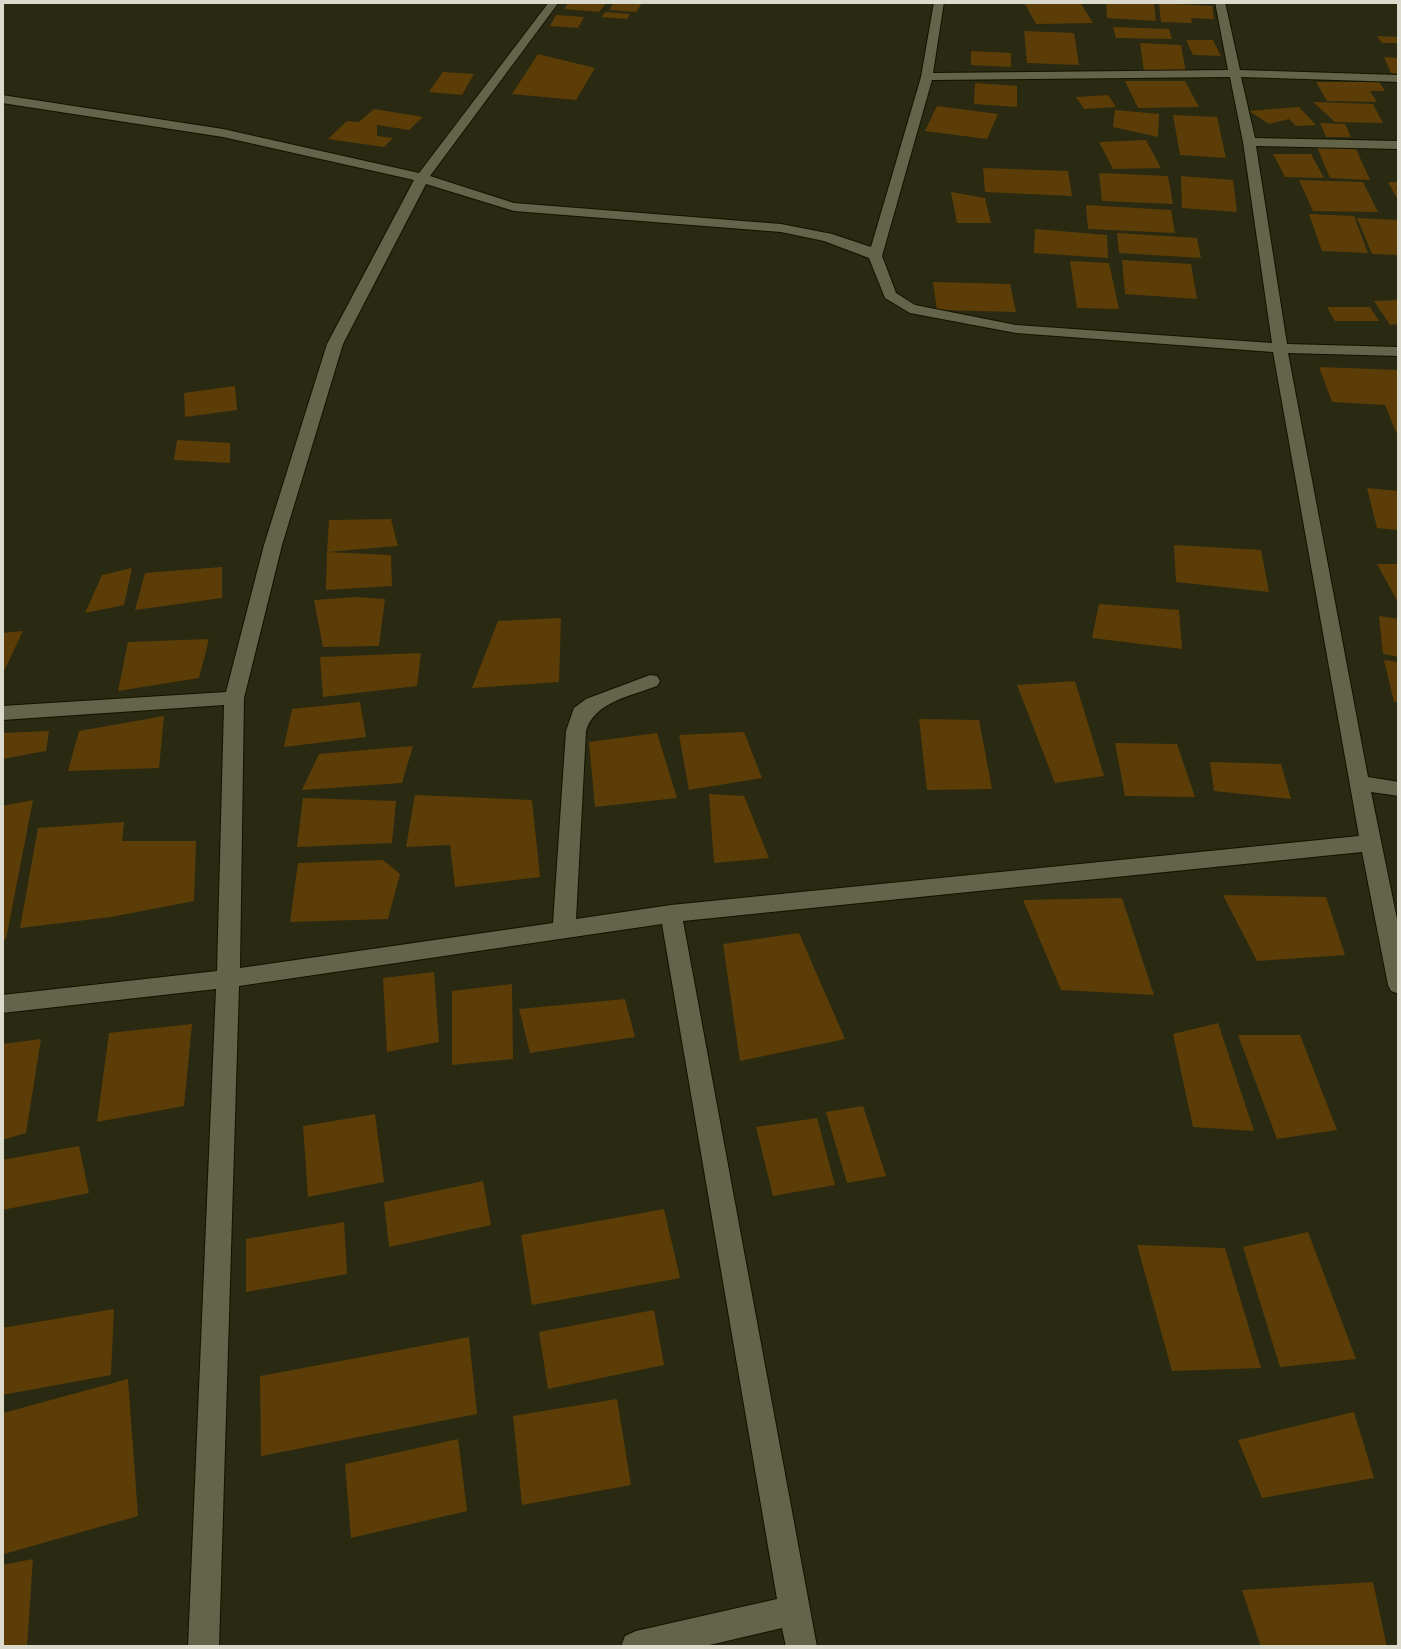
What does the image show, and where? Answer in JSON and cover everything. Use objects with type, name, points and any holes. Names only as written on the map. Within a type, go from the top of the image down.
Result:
[{"type":"street","points":[[202,1647],[228,979],[234,698],[273,545],[335,344],[422,178],[554,2]]},
{"type":"street","points":[[875,257],[927,77],[939,2]]},
{"type":"street","points":[[1220,2],[1248,142],[1280,348],[1399,985]]},
{"type":"street","points":[[927,77],[1235,73],[1395,78],[1399,90]]},
{"type":"street","points":[[2,99],[223,133],[422,178],[478,198],[514,207],[781,228],[827,237],[864,249],[875,257],[890,295],[910,309],[1016,328],[1280,348],[1399,351]]},
{"type":"street","points":[[1248,142],[1399,145]]},
{"type":"street","points":[[564,928],[576,731],[581,713],[593,704],[650,681]]},
{"type":"street","points":[[2,713],[234,698]]},
{"type":"street","points":[[1360,783],[1399,789]]},
{"type":"street","points":[[2,1004],[228,979],[671,914],[1371,843]]},
{"type":"street","points":[[671,914],[802,1647]]},
{"type":"street","points":[[636,1647],[794,1610]]},
{"type":"building","points":[[569,2],[607,2],[599,12],[564,9]]},
{"type":"building","points":[[614,2],[643,2],[636,12],[609,10]]},
{"type":"building","points":[[1024,2],[1080,2],[1093,23],[1036,24]]},
{"type":"building","points":[[1106,2],[1154,3],[1156,21],[1107,18]]},
{"type":"building","points":[[1159,3],[1212,6],[1214,19],[1191,18],[1192,23],[1161,22]]},
{"type":"building","points":[[605,12],[630,14],[627,19],[602,17]]},
{"type":"building","points":[[556,15],[584,17],[578,28],[550,26]]},
{"type":"building","points":[[1113,27],[1169,29],[1172,39],[1116,38]]},
{"type":"building","points":[[1024,31],[1074,33],[1079,65],[1027,63]]},
{"type":"building","points":[[1377,36],[1399,37],[1399,43],[1382,43]]},
{"type":"building","points":[[1186,40],[1213,40],[1221,56],[1193,55]]},
{"type":"building","points":[[1140,43],[1181,45],[1186,73],[1144,71]]},
{"type":"building","points":[[971,51],[1011,53],[1011,67],[971,65]]},
{"type":"building","points":[[538,54],[595,68],[576,100],[512,94]]},
{"type":"building","points":[[1384,57],[1399,58],[1399,74],[1391,73]]},
{"type":"building","points":[[443,72],[474,74],[462,95],[429,92]]},
{"type":"building","points":[[1125,81],[1185,81],[1199,107],[1138,108]]},
{"type":"building","points":[[1316,82],[1379,82],[1385,91],[1370,91],[1377,102],[1327,101]]},
{"type":"building","points":[[975,83],[1017,86],[1017,107],[974,104]]},
{"type":"building","points":[[1108,95],[1116,107],[1084,109],[1076,97]]},
{"type":"building","points":[[1313,102],[1373,104],[1383,123],[1335,122]]},
{"type":"building","points":[[937,106],[998,114],[987,139],[925,131]]},
{"type":"building","points":[[1299,107],[1316,125],[1296,126],[1289,119],[1269,124],[1249,111]]},
{"type":"building","points":[[374,109],[423,117],[409,130],[377,125],[377,136],[393,138],[384,147],[328,139],[347,121],[359,122]]},
{"type":"building","points":[[1115,110],[1159,114],[1158,137],[1113,127]]},
{"type":"building","points":[[1173,115],[1217,117],[1226,158],[1180,155]]},
{"type":"building","points":[[1320,123],[1345,124],[1351,137],[1326,137]]},
{"type":"building","points":[[1146,140],[1161,168],[1113,169],[1099,142]]},
{"type":"building","points":[[1317,147],[1356,149],[1370,180],[1330,178]]},
{"type":"building","points":[[1273,154],[1311,154],[1324,178],[1285,177]]},
{"type":"building","points":[[983,168],[1068,171],[1072,196],[985,192]]},
{"type":"building","points":[[1099,173],[1168,176],[1173,204],[1102,201]]},
{"type":"building","points":[[1181,176],[1233,180],[1237,212],[1182,208]]},
{"type":"building","points":[[1299,180],[1363,182],[1378,212],[1313,211]]},
{"type":"building","points":[[1388,182],[1399,182],[1399,202]]},
{"type":"building","points":[[951,192],[985,198],[991,223],[957,223]]},
{"type":"building","points":[[1086,205],[1171,210],[1175,233],[1088,229]]},
{"type":"building","points":[[1309,214],[1354,216],[1368,253],[1322,251]]},
{"type":"building","points":[[1357,218],[1399,220],[1399,255],[1372,254]]},
{"type":"building","points":[[1035,229],[1107,235],[1108,258],[1034,253]]},
{"type":"building","points":[[1117,233],[1197,238],[1201,258],[1119,253]]},
{"type":"building","points":[[1122,260],[1191,264],[1197,299],[1125,294]]},
{"type":"building","points":[[1070,261],[1109,263],[1119,309],[1077,308]]},
{"type":"building","points":[[933,282],[1010,284],[1016,312],[937,310]]},
{"type":"building","points":[[1399,300],[1399,324],[1390,325],[1374,301]]},
{"type":"building","points":[[1327,307],[1370,307],[1379,321],[1335,321]]},
{"type":"building","points":[[1319,367],[1399,370],[1399,439],[1385,405],[1332,402]]},
{"type":"building","points":[[235,386],[237,410],[185,417],[184,393]]},
{"type":"building","points":[[177,440],[230,443],[230,463],[174,460]]},
{"type":"building","points":[[1367,488],[1399,491],[1399,530],[1377,528]]},
{"type":"building","points":[[391,519],[398,546],[327,552],[329,520]]},
{"type":"building","points":[[1174,545],[1261,550],[1269,592],[1176,582]]},
{"type":"building","points":[[327,552],[391,555],[392,586],[326,590]]},
{"type":"building","points":[[1377,564],[1399,564],[1399,604]]},
{"type":"building","points":[[222,567],[222,598],[135,610],[145,573]]},
{"type":"building","points":[[132,568],[124,605],[85,613],[102,575]]},
{"type":"building","points":[[356,597],[385,599],[379,646],[323,647],[314,600]]},
{"type":"building","points":[[1099,604],[1179,610],[1182,649],[1092,638]]},
{"type":"building","points":[[1379,616],[1399,619],[1399,657],[1383,654]]},
{"type":"building","points":[[561,618],[559,682],[472,688],[498,621]]},
{"type":"building","points":[[23,631],[5,669],[2,669],[2,633]]},
{"type":"building","points":[[209,639],[199,678],[118,691],[128,642]]},
{"type":"building","points":[[421,653],[417,686],[323,697],[320,657]]},
{"type":"building","points":[[1384,660],[1399,662],[1399,702],[1394,702]]},
{"type":"building","points":[[1075,681],[1104,776],[1055,783],[1017,685]]},
{"type":"building","points":[[360,702],[366,737],[284,747],[292,709]]},
{"type":"building","points":[[164,716],[159,768],[68,771],[79,731]]},
{"type":"building","points":[[919,719],[979,720],[992,789],[927,790]]},
{"type":"building","points":[[49,731],[46,751],[2,759],[2,733]]},
{"type":"building","points":[[744,732],[762,778],[689,790],[679,735]]},
{"type":"building","points":[[657,733],[677,798],[595,807],[589,742]]},
{"type":"building","points":[[1115,743],[1177,744],[1195,797],[1125,796]]},
{"type":"building","points":[[413,746],[402,783],[302,790],[319,754]]},
{"type":"building","points":[[1210,762],[1281,764],[1291,799],[1214,791]]},
{"type":"building","points":[[709,794],[744,796],[769,858],[714,863]]},
{"type":"building","points":[[415,795],[532,800],[540,877],[455,887],[450,845],[406,847]]},
{"type":"building","points":[[303,798],[396,801],[392,843],[297,847]]},
{"type":"building","points":[[33,800],[6,939],[2,940],[2,806]]},
{"type":"building","points":[[124,822],[122,841],[196,841],[194,901],[111,917],[20,928],[38,828]]},
{"type":"building","points":[[383,860],[400,874],[388,919],[290,922],[298,863]]},
{"type":"building","points":[[1223,895],[1326,897],[1345,955],[1257,961]]},
{"type":"building","points":[[1122,898],[1154,995],[1061,990],[1023,900]]},
{"type":"building","points":[[799,933],[845,1039],[740,1061],[723,944]]},
{"type":"building","points":[[434,972],[439,1042],[387,1052],[383,978]]},
{"type":"building","points":[[512,984],[513,1059],[452,1065],[452,991]]},
{"type":"building","points":[[625,999],[635,1037],[530,1053],[519,1009]]},
{"type":"building","points":[[1218,1023],[1254,1131],[1193,1127],[1173,1034]]},
{"type":"building","points":[[192,1024],[184,1106],[97,1122],[109,1033]]},
{"type":"building","points":[[1238,1035],[1300,1035],[1337,1130],[1277,1139]]},
{"type":"building","points":[[41,1039],[26,1133],[2,1140],[2,1044]]},
{"type":"building","points":[[863,1106],[886,1176],[847,1183],[826,1112]]},
{"type":"building","points":[[375,1114],[384,1182],[308,1197],[303,1126]]},
{"type":"building","points":[[817,1118],[835,1185],[773,1196],[756,1127]]},
{"type":"building","points":[[79,1146],[89,1193],[2,1210],[2,1160]]},
{"type":"building","points":[[483,1181],[491,1225],[389,1247],[384,1202]]},
{"type":"building","points":[[664,1209],[680,1278],[532,1305],[521,1235]]},
{"type":"building","points":[[344,1222],[347,1274],[246,1292],[246,1239]]},
{"type":"building","points":[[1308,1232],[1356,1359],[1280,1367],[1243,1247]]},
{"type":"building","points":[[1137,1245],[1225,1248],[1261,1368],[1172,1371]]},
{"type":"building","points":[[114,1309],[111,1375],[2,1395],[2,1328]]},
{"type":"building","points":[[654,1310],[664,1365],[548,1389],[539,1332]]},
{"type":"building","points":[[469,1337],[477,1414],[261,1456],[260,1376]]},
{"type":"building","points":[[128,1379],[138,1516],[4,1554],[3,1413]]},
{"type":"building","points":[[617,1399],[631,1485],[522,1505],[513,1416]]},
{"type":"building","points":[[1354,1412],[1374,1478],[1262,1498],[1238,1440]]},
{"type":"building","points":[[458,1439],[467,1511],[351,1538],[345,1464]]},
{"type":"building","points":[[33,1559],[27,1647],[2,1647],[2,1565]]},
{"type":"building","points":[[1373,1582],[1387,1647],[1261,1647],[1242,1590]]}]
